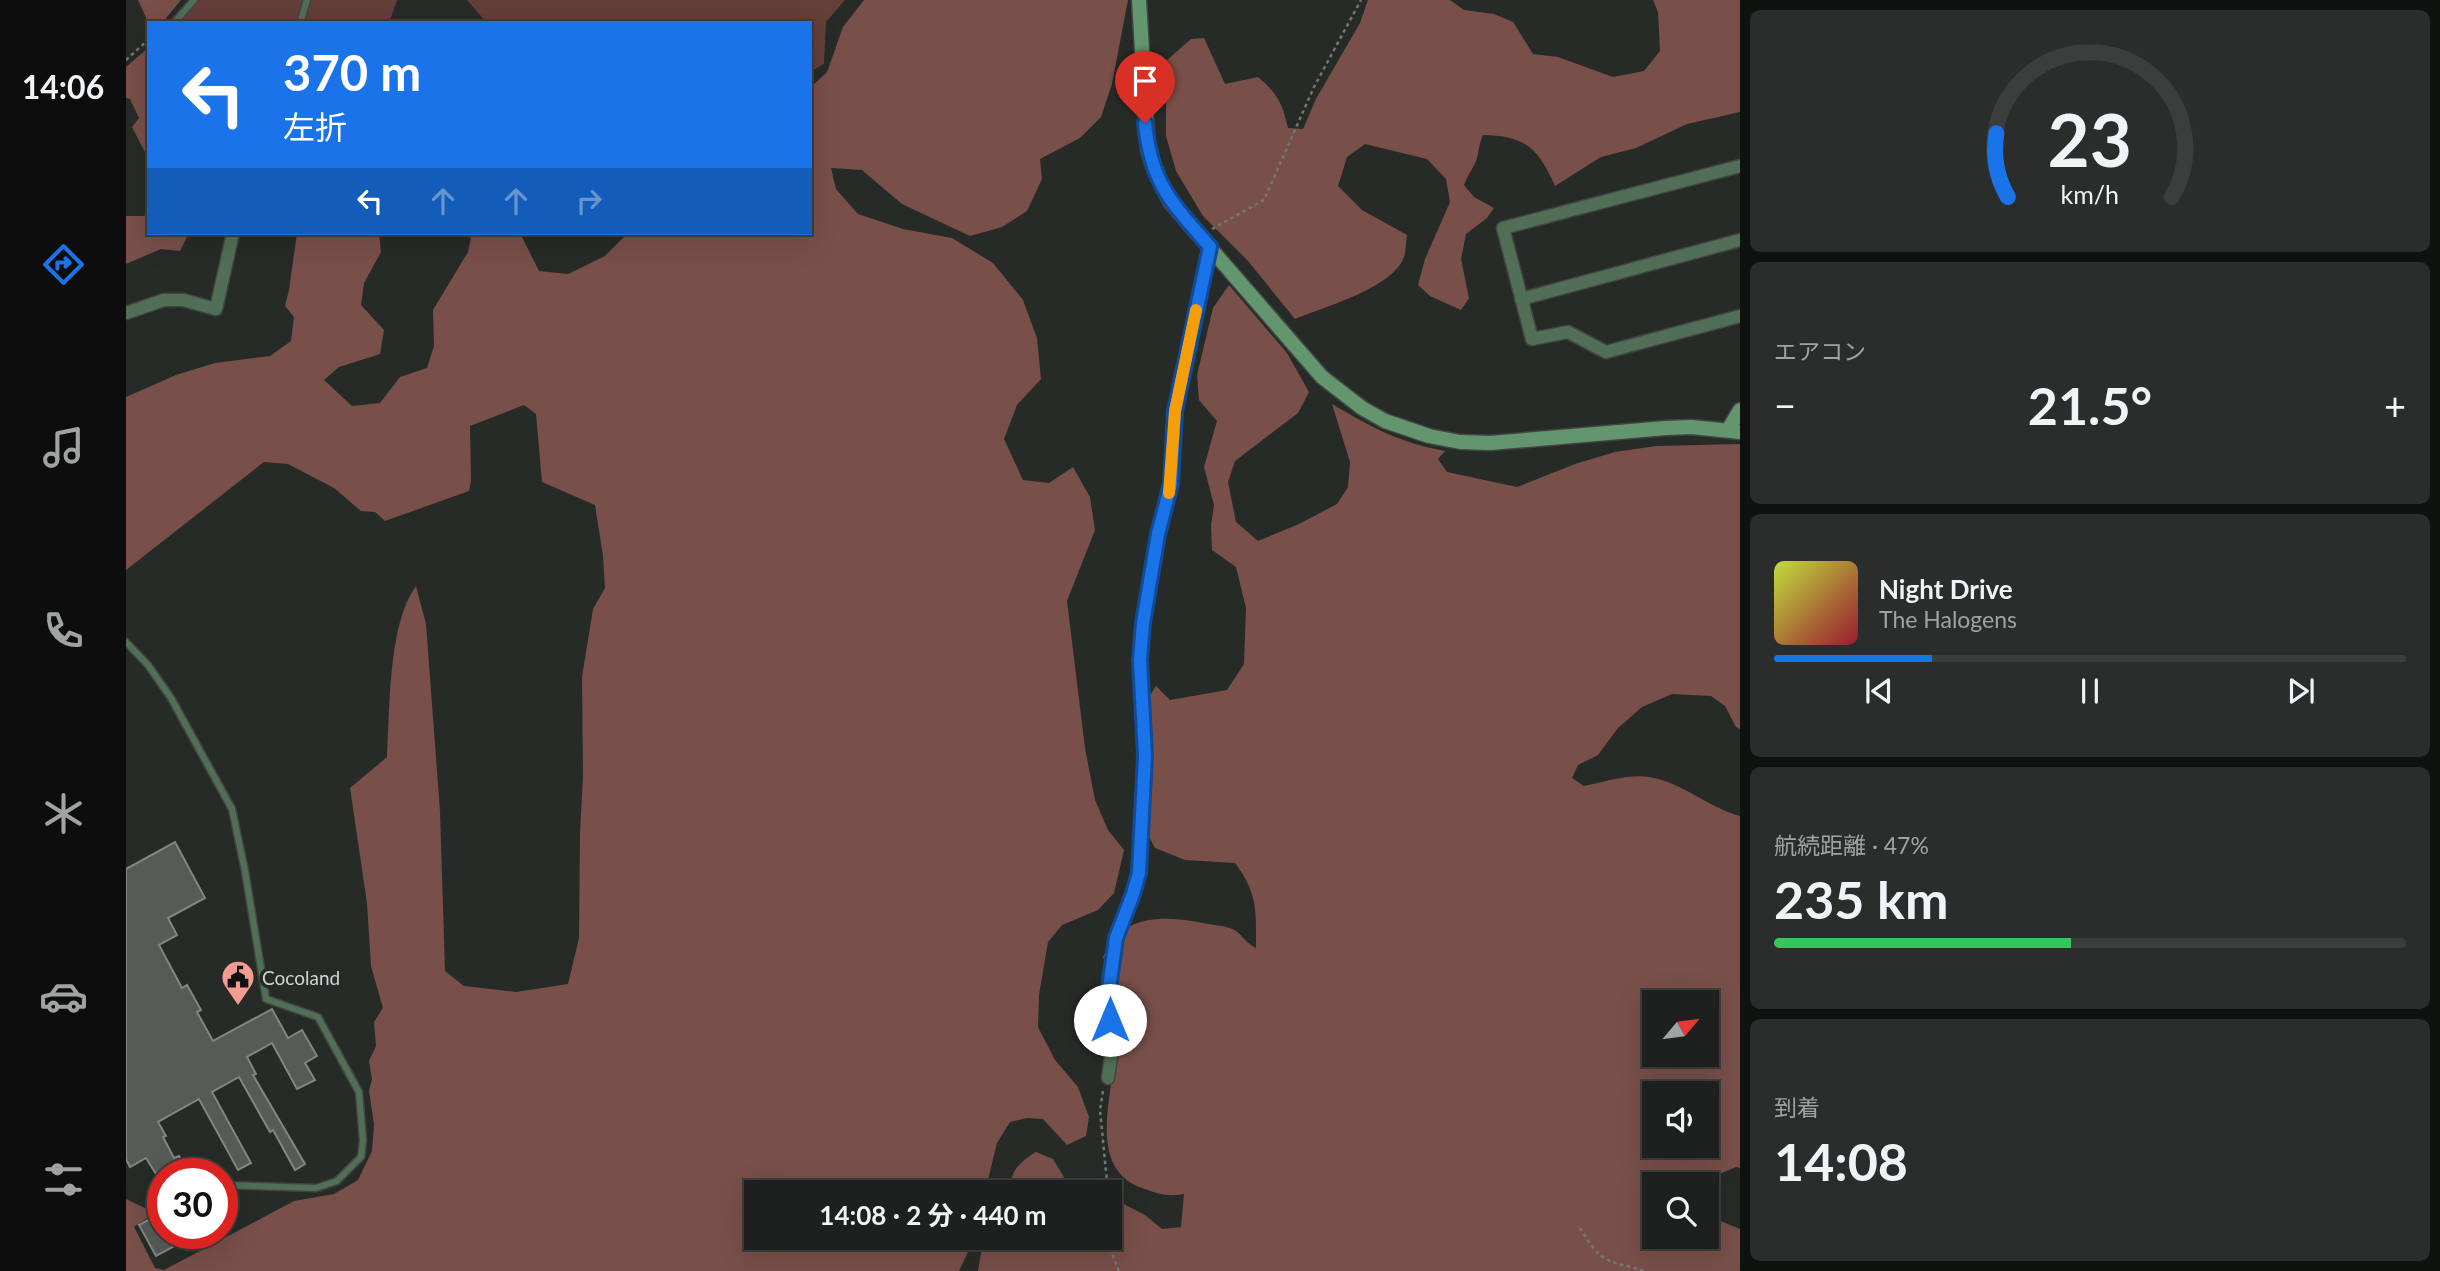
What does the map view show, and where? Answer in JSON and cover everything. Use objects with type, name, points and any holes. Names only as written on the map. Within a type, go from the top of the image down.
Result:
[{"type":"street","points":[[1139,0],[1148,150],[1162,188],[1171,203],[1322,377],[1362,408],[1385,421],[1406,428],[1460,442],[1490,443],[1666,428],[1734,431],[1740,410]]},
{"type":"street","points":[[1740,166],[1503,228],[1532,340],[1568,332],[1606,352],[1740,316]]},
{"type":"street","points":[[126,313],[164,300],[183,300],[216,309],[233,235]]},
{"type":"street","points":[[1521,299],[1740,240]]},
{"type":"street","points":[[1108,1079],[1111,1057],[1109,988],[1116,938],[1139,873],[1141,848],[1145,756],[1140,660],[1143,623],[1158,534],[1171,484],[1175,411],[1205,241]]},
{"type":"lane","points":[[176,21],[194,0]]},
{"type":"lane","points":[[301,21],[307,0]]},
{"type":"lane","points":[[126,642],[148,666],[171,698],[232,809],[266,999],[318,1017],[359,1092],[363,1141],[361,1157],[337,1181],[316,1188],[238,1186]]},
{"type":"path","points":[[1205,241],[1264,200],[1314,87],[1361,0]]},
{"type":"path","points":[[126,60],[147,41]]},
{"type":"path","points":[[1107,1180],[1100,1110],[1102,1093],[1108,1079]]},
{"type":"path","points":[[1580,1228],[1607,1262],[1645,1271]]},
{"type":"path","points":[[1112,1250],[1119,1271]]},
{"type":"shaded area","points":[[138,0],[181,0],[166,18],[167,21],[148,21]]},
{"type":"shaded area","points":[[189,0],[397,0],[390,21],[170,20]]},
{"type":"shaded area","points":[[467,0],[845,0],[826,22],[824,64],[812,71],[812,21],[485,21]]},
{"type":"shaded area","points":[[864,0],[1128,0],[1112,84],[1101,117],[1080,138],[1040,159],[1042,179],[1027,211],[1002,227],[970,236],[902,204],[862,170],[831,168],[836,189],[858,214],[903,229],[952,238],[993,263],[1023,300],[1037,338],[1041,379],[1017,405],[1004,439],[1023,480],[1049,483],[1073,467],[1090,497],[1095,530],[1067,601],[1085,748],[1095,800],[1108,830],[1124,850],[1114,893],[1098,910],[1062,925],[1048,942],[1039,995],[1038,1027],[1055,1060],[1078,1087],[1089,1117],[1086,1136],[1067,1145],[1043,1119],[1027,1118],[1010,1122],[997,1143],[988,1180],[744,1180],[744,1250],[969,1250],[959,1271],[126,1271],[126,1199],[147,1209],[147,1218],[134,1227],[155,1268],[164,1270],[204,1249],[238,1249],[238,1231],[294,1201],[334,1194],[358,1180],[372,1151],[374,1124],[369,1091],[372,1079],[369,1061],[376,1046],[374,1022],[383,1008],[371,966],[367,903],[350,788],[387,757],[395,644],[407,602],[416,586],[426,624],[440,811],[445,971],[464,986],[516,992],[568,984],[579,938],[583,776],[582,677],[593,609],[605,588],[595,505],[542,482],[536,414],[524,405],[470,426],[469,491],[385,521],[375,512],[361,511],[334,488],[288,464],[264,462],[126,570],[126,397],[176,375],[215,363],[270,356],[291,341],[294,317],[285,306],[297,235],[379,235],[381,252],[364,283],[361,305],[384,330],[380,354],[339,367],[324,380],[352,406],[380,403],[400,377],[427,368],[434,346],[433,310],[468,252],[471,238],[466,235],[521,235],[539,271],[568,274],[605,256],[626,235],[812,235],[812,86],[827,72],[843,27]]},
{"type":"shaded area","points":[[1368,0],[1450,0],[1464,10],[1494,14],[1513,22],[1533,54],[1558,57],[1613,77],[1644,71],[1660,51],[1658,12],[1653,0],[1740,0],[1740,112],[1687,124],[1636,148],[1601,157],[1555,186],[1543,162],[1529,147],[1510,138],[1483,135],[1476,161],[1464,185],[1474,197],[1494,208],[1487,218],[1466,234],[1461,259],[1469,298],[1461,310],[1430,296],[1418,285],[1425,259],[1450,202],[1446,179],[1427,159],[1365,144],[1347,157],[1338,186],[1362,210],[1407,235],[1404,257],[1397,268],[1372,287],[1295,319],[1248,261],[1203,216],[1176,171],[1166,136],[1166,61],[1191,39],[1204,38],[1225,84],[1258,77],[1278,99],[1288,128],[1303,129],[1316,99],[1360,23]]},
{"type":"shaded area","points":[[147,49],[147,156],[132,127],[139,118],[130,99],[126,98],[126,67]]},
{"type":"shaded area","points":[[147,214],[147,235],[188,235],[180,251],[161,249],[126,264],[126,216]]},
{"type":"shaded area","points":[[1229,285],[1287,353],[1309,392],[1298,413],[1235,461],[1228,482],[1236,522],[1258,541],[1337,504],[1348,487],[1350,462],[1332,404],[1386,433],[1445,451],[1438,459],[1447,472],[1517,487],[1575,464],[1615,452],[1656,446],[1740,444],[1740,729],[1736,727],[1725,706],[1711,696],[1672,694],[1642,707],[1618,728],[1598,755],[1578,765],[1572,778],[1584,786],[1625,777],[1649,777],[1673,784],[1740,816],[1740,1168],[1719,1174],[1719,1172],[1642,1172],[1642,1249],[1719,1249],[1719,1220],[1740,1229],[1740,1271],[978,1271],[982,1250],[1122,1250],[1122,1203],[1145,1215],[1162,1229],[1181,1227],[1184,1194],[1158,1193],[1125,1179],[1114,1165],[1109,1149],[1107,1131],[1115,1057],[1116,1013],[1114,982],[1103,957],[1121,932],[1132,925],[1159,919],[1188,920],[1230,928],[1256,948],[1252,894],[1235,863],[1185,860],[1155,848],[1147,833],[1151,802],[1149,697],[1156,686],[1170,700],[1227,690],[1244,664],[1246,608],[1236,567],[1212,550],[1211,525],[1214,505],[1204,467],[1217,421],[1199,400],[1197,375],[1213,308]]},
{"type":"shaded area","points":[[1036,1152],[1053,1159],[1066,1180],[1011,1180],[1016,1168]]},
{"type":"building","points":[[175,842],[205,898],[168,918],[177,935],[159,945],[182,988],[187,985],[201,1010],[197,1012],[213,1041],[272,1009],[288,1038],[302,1030],[317,1056],[305,1063],[315,1080],[297,1089],[272,1043],[247,1057],[256,1074],[253,1075],[305,1164],[295,1170],[239,1077],[212,1092],[251,1163],[238,1170],[238,1158],[231,1158],[199,1099],[158,1122],[174,1158],[146,1158],[130,1167],[126,1159],[126,869]]},
{"type":"building","points":[[147,1221],[147,1240],[139,1225]]},
{"type":"building","points":[[152,1249],[169,1249],[156,1256]]},
{"type":"slow traffic","points":[[1169,493],[1175,411],[1196,310]]},
{"type":"place","name":"Cocoland","points":[[238,1007]]},
{"type":"route","points":[[1110,1020],[1109,988],[1116,938],[1139,873],[1145,756],[1140,660],[1143,623],[1158,534],[1171,484],[1175,411],[1210,247],[1171,203],[1162,188],[1148,150],[1145,123]]}]
